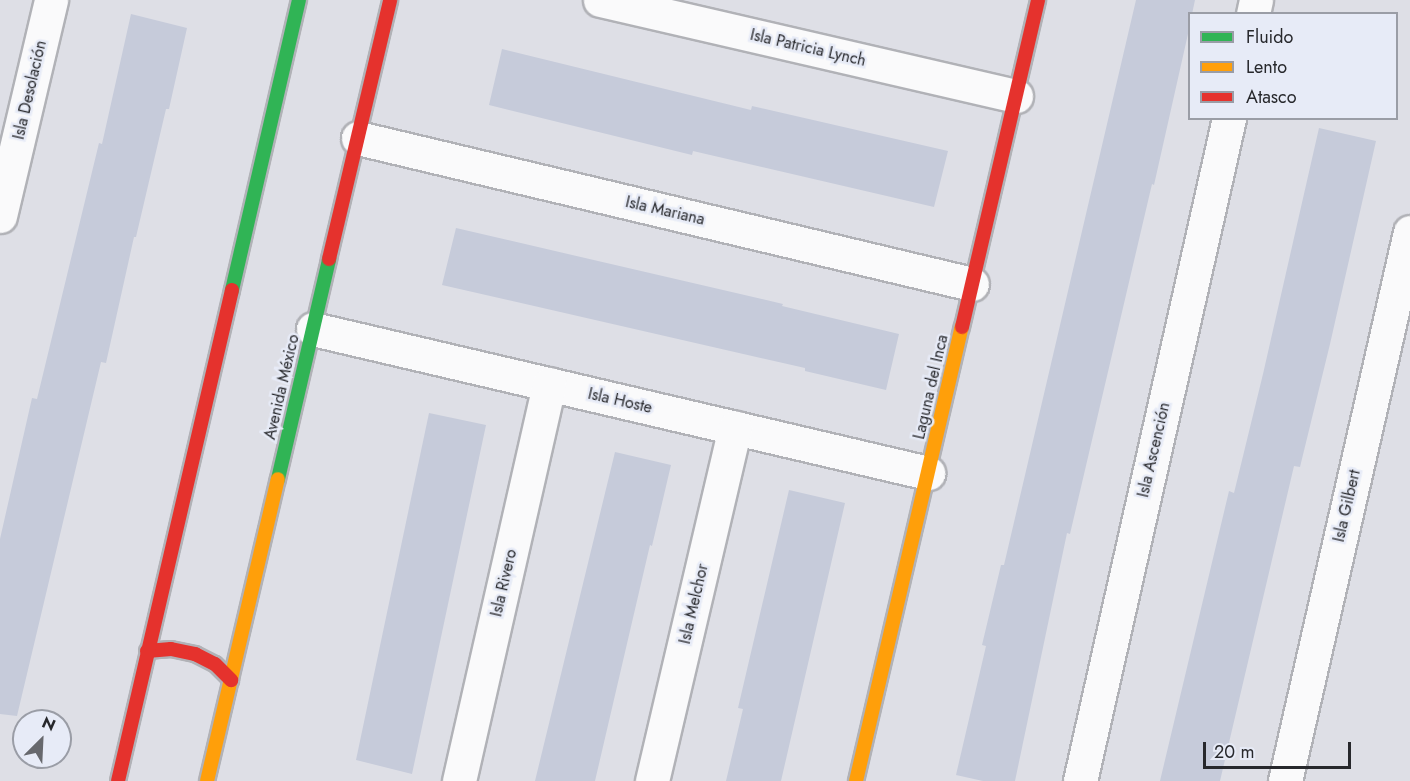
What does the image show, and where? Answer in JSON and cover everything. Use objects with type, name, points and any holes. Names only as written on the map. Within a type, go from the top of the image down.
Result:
[{"type":"street","name":"Isla Desolación","points":[[0,216],[51,0]]},
{"type":"street","points":[[118,781],[299,0]]},
{"type":"street","name":"Avenida México","points":[[207,781],[390,0]]},
{"type":"street","name":"Isla Patricia Lynch","points":[[600,0],[1016,96]]},
{"type":"street","name":"Laguna del Inca","points":[[856,781],[1038,0]]},
{"type":"street","name":"Isla Ascención","points":[[1080,781],[1229,120]]},
{"type":"street","name":"Isla Mariana","points":[[358,138],[972,284]]},
{"type":"street","name":"Isla Gilbert","points":[[1285,781],[1410,232]]},
{"type":"street","name":"Isla Hoste","points":[[313,329],[928,473]]},
{"type":"street","name":"Isla Rivero","points":[[459,781],[549,384]]},
{"type":"street","name":"Isla Melchor","points":[[652,781],[735,428]]},
{"type":"street","points":[[147,651],[171,648],[195,654],[214,664],[231,680]]},
{"type":"building","points":[[1136,0],[1195,0],[1192,12],[1188,12],[1188,34],[1154,185],[1152,184],[1070,534],[1067,533],[1015,781],[983,781],[956,775],[986,646],[982,645],[1001,565],[1004,565]]},
{"type":"building","points":[[131,14],[187,28],[169,109],[166,109],[136,237],[134,237],[106,363],[101,362],[19,709],[12,709],[12,715],[0,714],[0,539],[32,398],[37,399],[99,143],[102,144]]},
{"type":"building","points":[[502,49],[751,110],[752,106],[948,151],[934,207],[693,151],[692,155],[489,105]]},
{"type":"building","points":[[1319,128],[1376,141],[1330,344],[1300,467],[1294,466],[1220,781],[1160,781],[1229,491],[1234,493],[1263,374]]},
{"type":"building","points":[[456,228],[783,304],[782,306],[899,334],[886,390],[805,371],[805,368],[442,285]]},
{"type":"building","points":[[429,413],[486,425],[412,774],[356,760]]},
{"type":"building","points":[[615,452],[671,465],[595,781],[535,781]]},
{"type":"building","points":[[789,490],[845,503],[781,781],[726,781],[743,709],[738,708]]},
{"type":"traffic: fast","points":[[232,290],[299,0]]},
{"type":"traffic: fast","points":[[278,479],[329,259]]},
{"type":"traffic: slow","points":[[856,781],[962,327]]},
{"type":"traffic: slow","points":[[207,781],[278,479]]},
{"type":"traffic: jam","points":[[329,259],[390,0]]},
{"type":"traffic: jam","points":[[962,327],[1038,0]]},
{"type":"traffic: jam","points":[[118,781],[232,290]]},
{"type":"traffic: jam","points":[[147,651],[171,649],[195,654],[215,664],[231,680]]}]
